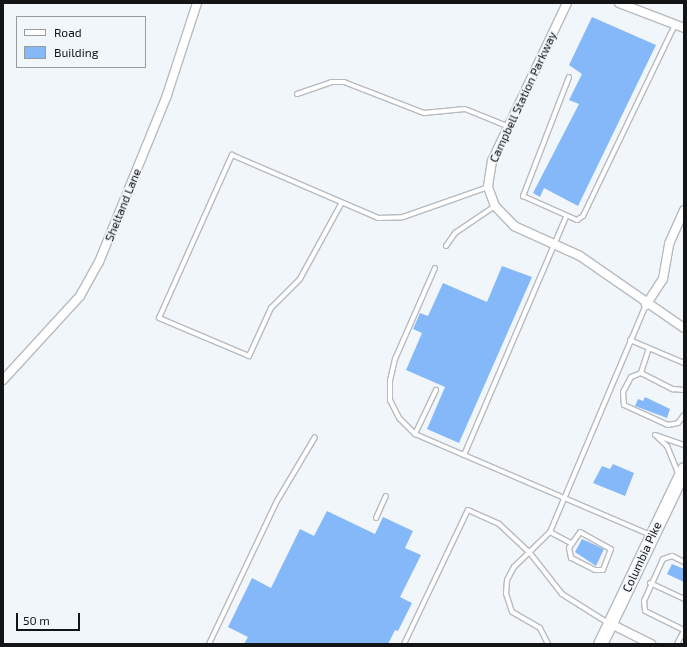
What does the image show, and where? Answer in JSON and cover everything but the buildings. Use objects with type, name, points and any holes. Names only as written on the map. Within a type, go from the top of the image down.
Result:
[{"type":"main road","name":"Columbia Pike","points":[[600,644],[611,624],[682,474]]},
{"type":"street","name":"Sheltand Lane","points":[[3,380],[80,296],[99,262],[167,95],[197,3]]},
{"type":"street","name":"Campbell Station Parkway","points":[[567,3],[507,126],[492,161],[488,187],[495,206],[514,226],[580,256],[646,305],[684,328]]},
{"type":"street","points":[[618,3],[684,28]]},
{"type":"street","points":[[646,305],[663,279],[669,244],[684,210]]},
{"type":"street","points":[[611,624],[651,644]]},
{"type":"lane","points":[[569,78],[523,196],[566,217],[577,220],[583,216],[675,25]]},
{"type":"lane","points":[[297,94],[331,82],[344,82],[424,113],[465,109],[507,126]]},
{"type":"lane","points":[[341,204],[300,279],[271,308],[249,356],[159,318],[232,155],[341,204],[378,218],[403,217],[488,187]]},
{"type":"lane","points":[[446,246],[454,233],[495,206]]},
{"type":"lane","points":[[464,455],[566,217]]},
{"type":"lane","points":[[435,268],[395,359],[390,380],[394,409],[416,434],[652,536]]},
{"type":"lane","points":[[548,644],[540,628],[512,612],[507,600],[509,574],[550,532],[646,305]]},
{"type":"lane","points":[[630,340],[684,362]]},
{"type":"lane","points":[[641,373],[649,348]]},
{"type":"lane","points":[[684,390],[673,389],[641,373],[631,377],[623,392],[624,405],[668,425],[678,423],[684,415]]},
{"type":"lane","points":[[416,434],[436,390]]},
{"type":"lane","points":[[682,474],[667,446],[655,435],[684,445]]},
{"type":"lane","points":[[209,644],[277,501],[315,436]]},
{"type":"lane","points":[[376,518],[386,496]]},
{"type":"lane","points":[[404,644],[468,510],[499,524],[530,553],[562,594],[611,624]]},
{"type":"lane","points":[[550,532],[571,543]]},
{"type":"lane","points":[[580,532],[609,546],[612,552],[604,568],[597,571],[573,561],[569,548],[571,543],[580,532]]},
{"type":"lane","points":[[676,644],[684,630],[645,611],[644,601],[650,583],[666,557],[684,562]]},
{"type":"lane","points":[[650,583],[684,599]]}]
